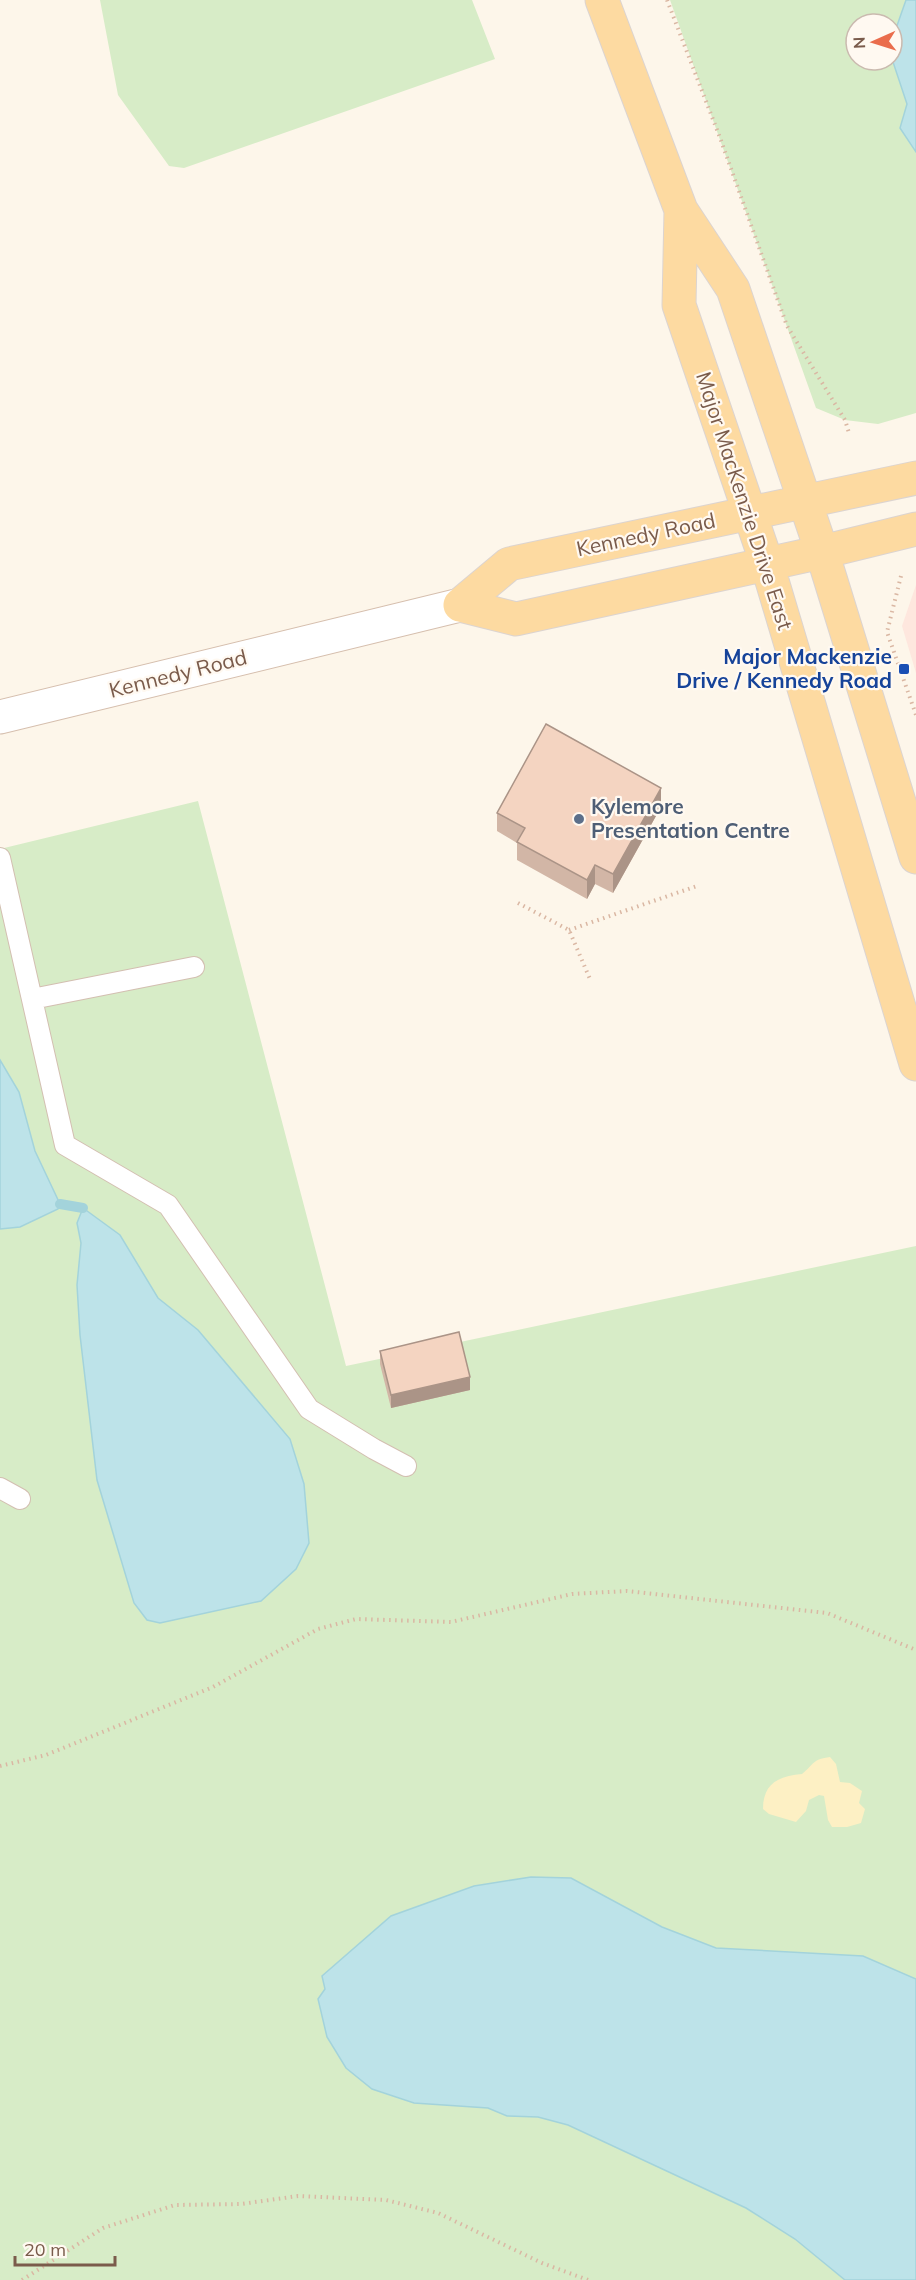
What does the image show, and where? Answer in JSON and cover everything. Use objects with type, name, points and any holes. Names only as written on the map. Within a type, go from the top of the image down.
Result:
[{"type":"main road","name":"Major MacKenzie Drive East","points":[[602,0],[681,210],[733,289],[822,552],[916,857]]},
{"type":"main road","name":"Major MacKenzie Drive East","points":[[681,210],[679,306],[767,564],[916,1064]]},
{"type":"main road","name":"Kennedy Road","points":[[0,717],[460,605],[509,564],[916,478]]},
{"type":"main road","name":"Kennedy Road","points":[[460,605],[516,619],[822,552],[916,529]]},
{"type":"lane","points":[[0,858],[64,1145],[168,1205],[309,1409],[405,1466]]},
{"type":"lane","points":[[32,999],[194,967]]},
{"type":"lane","points":[[0,1488],[20,1499]]},
{"type":"path","points":[[667,0],[787,326],[845,420],[849,433]]},
{"type":"path","points":[[901,576],[887,632],[916,715]]},
{"type":"path","points":[[569,930],[696,886]]},
{"type":"path","points":[[518,903],[569,930],[590,979]]},
{"type":"path","points":[[0,1766],[46,1755],[213,1687],[318,1629],[356,1619],[450,1622],[572,1594],[627,1591],[827,1613],[916,1650]]},
{"type":"path","points":[[22,2280],[103,2228],[175,2205],[241,2204],[298,2196],[386,2200],[438,2213],[542,2263],[588,2280]]},
{"type":"shaded area","points":[[916,585],[916,673],[902,626]]},
{"type":"green space","points":[[100,0],[472,0],[495,59],[184,168],[169,166],[118,95]]},
{"type":"green space","points":[[670,0],[916,0],[916,413],[878,424],[845,420],[816,408]]},
{"type":"green space","points":[[198,801],[346,1366],[916,1246],[916,2280],[0,2280],[0,849]]},
{"type":"sand","points":[[830,1757],[836,1764],[840,1782],[850,1783],[862,1791],[859,1803],[865,1809],[861,1823],[847,1827],[832,1827],[828,1820],[824,1796],[819,1795],[809,1800],[806,1811],[796,1822],[769,1814],[763,1809],[766,1793],[774,1782],[802,1774],[817,1761]]},
{"type":"water","points":[[906,0],[916,0],[916,152],[900,128],[907,104],[896,72],[904,72],[904,12],[902,12]]},
{"type":"water","points":[[0,1060],[19,1092],[35,1151],[60,1204],[58,1209],[20,1227],[0,1229]]},
{"type":"water","points":[[83,1208],[120,1235],[158,1298],[198,1330],[290,1439],[304,1484],[309,1543],[296,1569],[261,1601],[160,1623],[147,1620],[134,1603],[97,1480],[80,1335],[77,1285],[81,1243],[77,1223]]},
{"type":"water","points":[[531,1877],[571,1878],[662,1927],[716,1948],[863,1956],[916,1979],[916,2280],[845,2280],[795,2239],[746,2208],[568,2125],[538,2117],[507,2116],[488,2108],[414,2103],[372,2089],[346,2068],[327,2037],[318,1999],[325,1989],[322,1976],[391,1916],[474,1886]]},
{"type":"building","name":"Kylemore Presentation Centre","points":[[546,724],[661,788],[613,874],[595,865],[587,880],[517,842],[525,828],[497,813]]},
{"type":"building","points":[[459,1332],[470,1377],[391,1395],[380,1351]]},
{"type":"waterway","points":[[60,1204],[83,1208]]},
{"type":"place","name":"Major Mackenzie Drive / Kennedy Road","points":[[904,669]]},
{"type":"place","name":"Kylemore Presentation Centre","points":[[579,819]]}]
